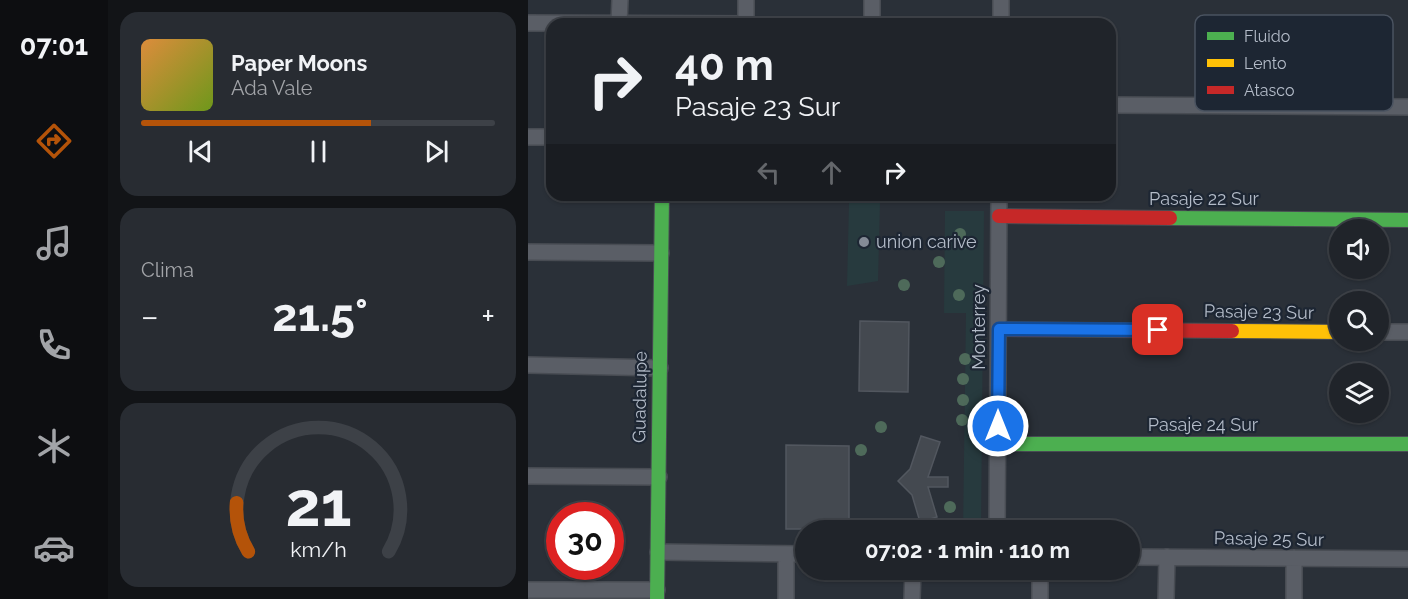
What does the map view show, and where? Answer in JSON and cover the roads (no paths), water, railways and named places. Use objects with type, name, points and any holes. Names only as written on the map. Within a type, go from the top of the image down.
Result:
[{"type":"street","points":[[620,0],[620,18]]},
{"type":"street","points":[[746,0],[748,18]]},
{"type":"street","points":[[872,0],[872,18]]},
{"type":"street","points":[[1001,0],[1001,18]]},
{"type":"street","points":[[528,23],[546,23]]},
{"type":"street","points":[[1116,105],[1195,106]]},
{"type":"street","points":[[1393,107],[1408,107]]},
{"type":"street","points":[[528,137],[546,137]]},
{"type":"street","name":"Guadalupe","points":[[657,595],[662,201]]},
{"type":"street","name":"Monterrey","points":[[997,520],[999,201]]},
{"type":"street","name":"Pasaje 22 Sur","points":[[999,216],[1408,220]]},
{"type":"street","points":[[528,252],[661,253]]},
{"type":"street","name":"Pasaje 23 Sur","points":[[999,329],[1329,332]]},
{"type":"street","points":[[1389,332],[1408,332]]},
{"type":"street","points":[[528,365],[660,368]]},
{"type":"street","name":"Pasaje 24 Sur","points":[[998,444],[1408,444]]},
{"type":"street","points":[[528,476],[659,477]]},
{"type":"street","points":[[658,552],[795,554]]},
{"type":"street","points":[[786,554],[786,599]]},
{"type":"street","name":"Pasaje 25 Sur","points":[[1140,557],[1408,559]]},
{"type":"street","points":[[1166,599],[1167,557]]},
{"type":"street","points":[[1294,558],[1294,599]]},
{"type":"street","points":[[912,580],[912,599]]},
{"type":"street","points":[[1040,580],[1040,599]]},
{"type":"street","points":[[528,590],[657,595]]},
{"type":"place","name":"union carive","points":[[864,242]]}]
